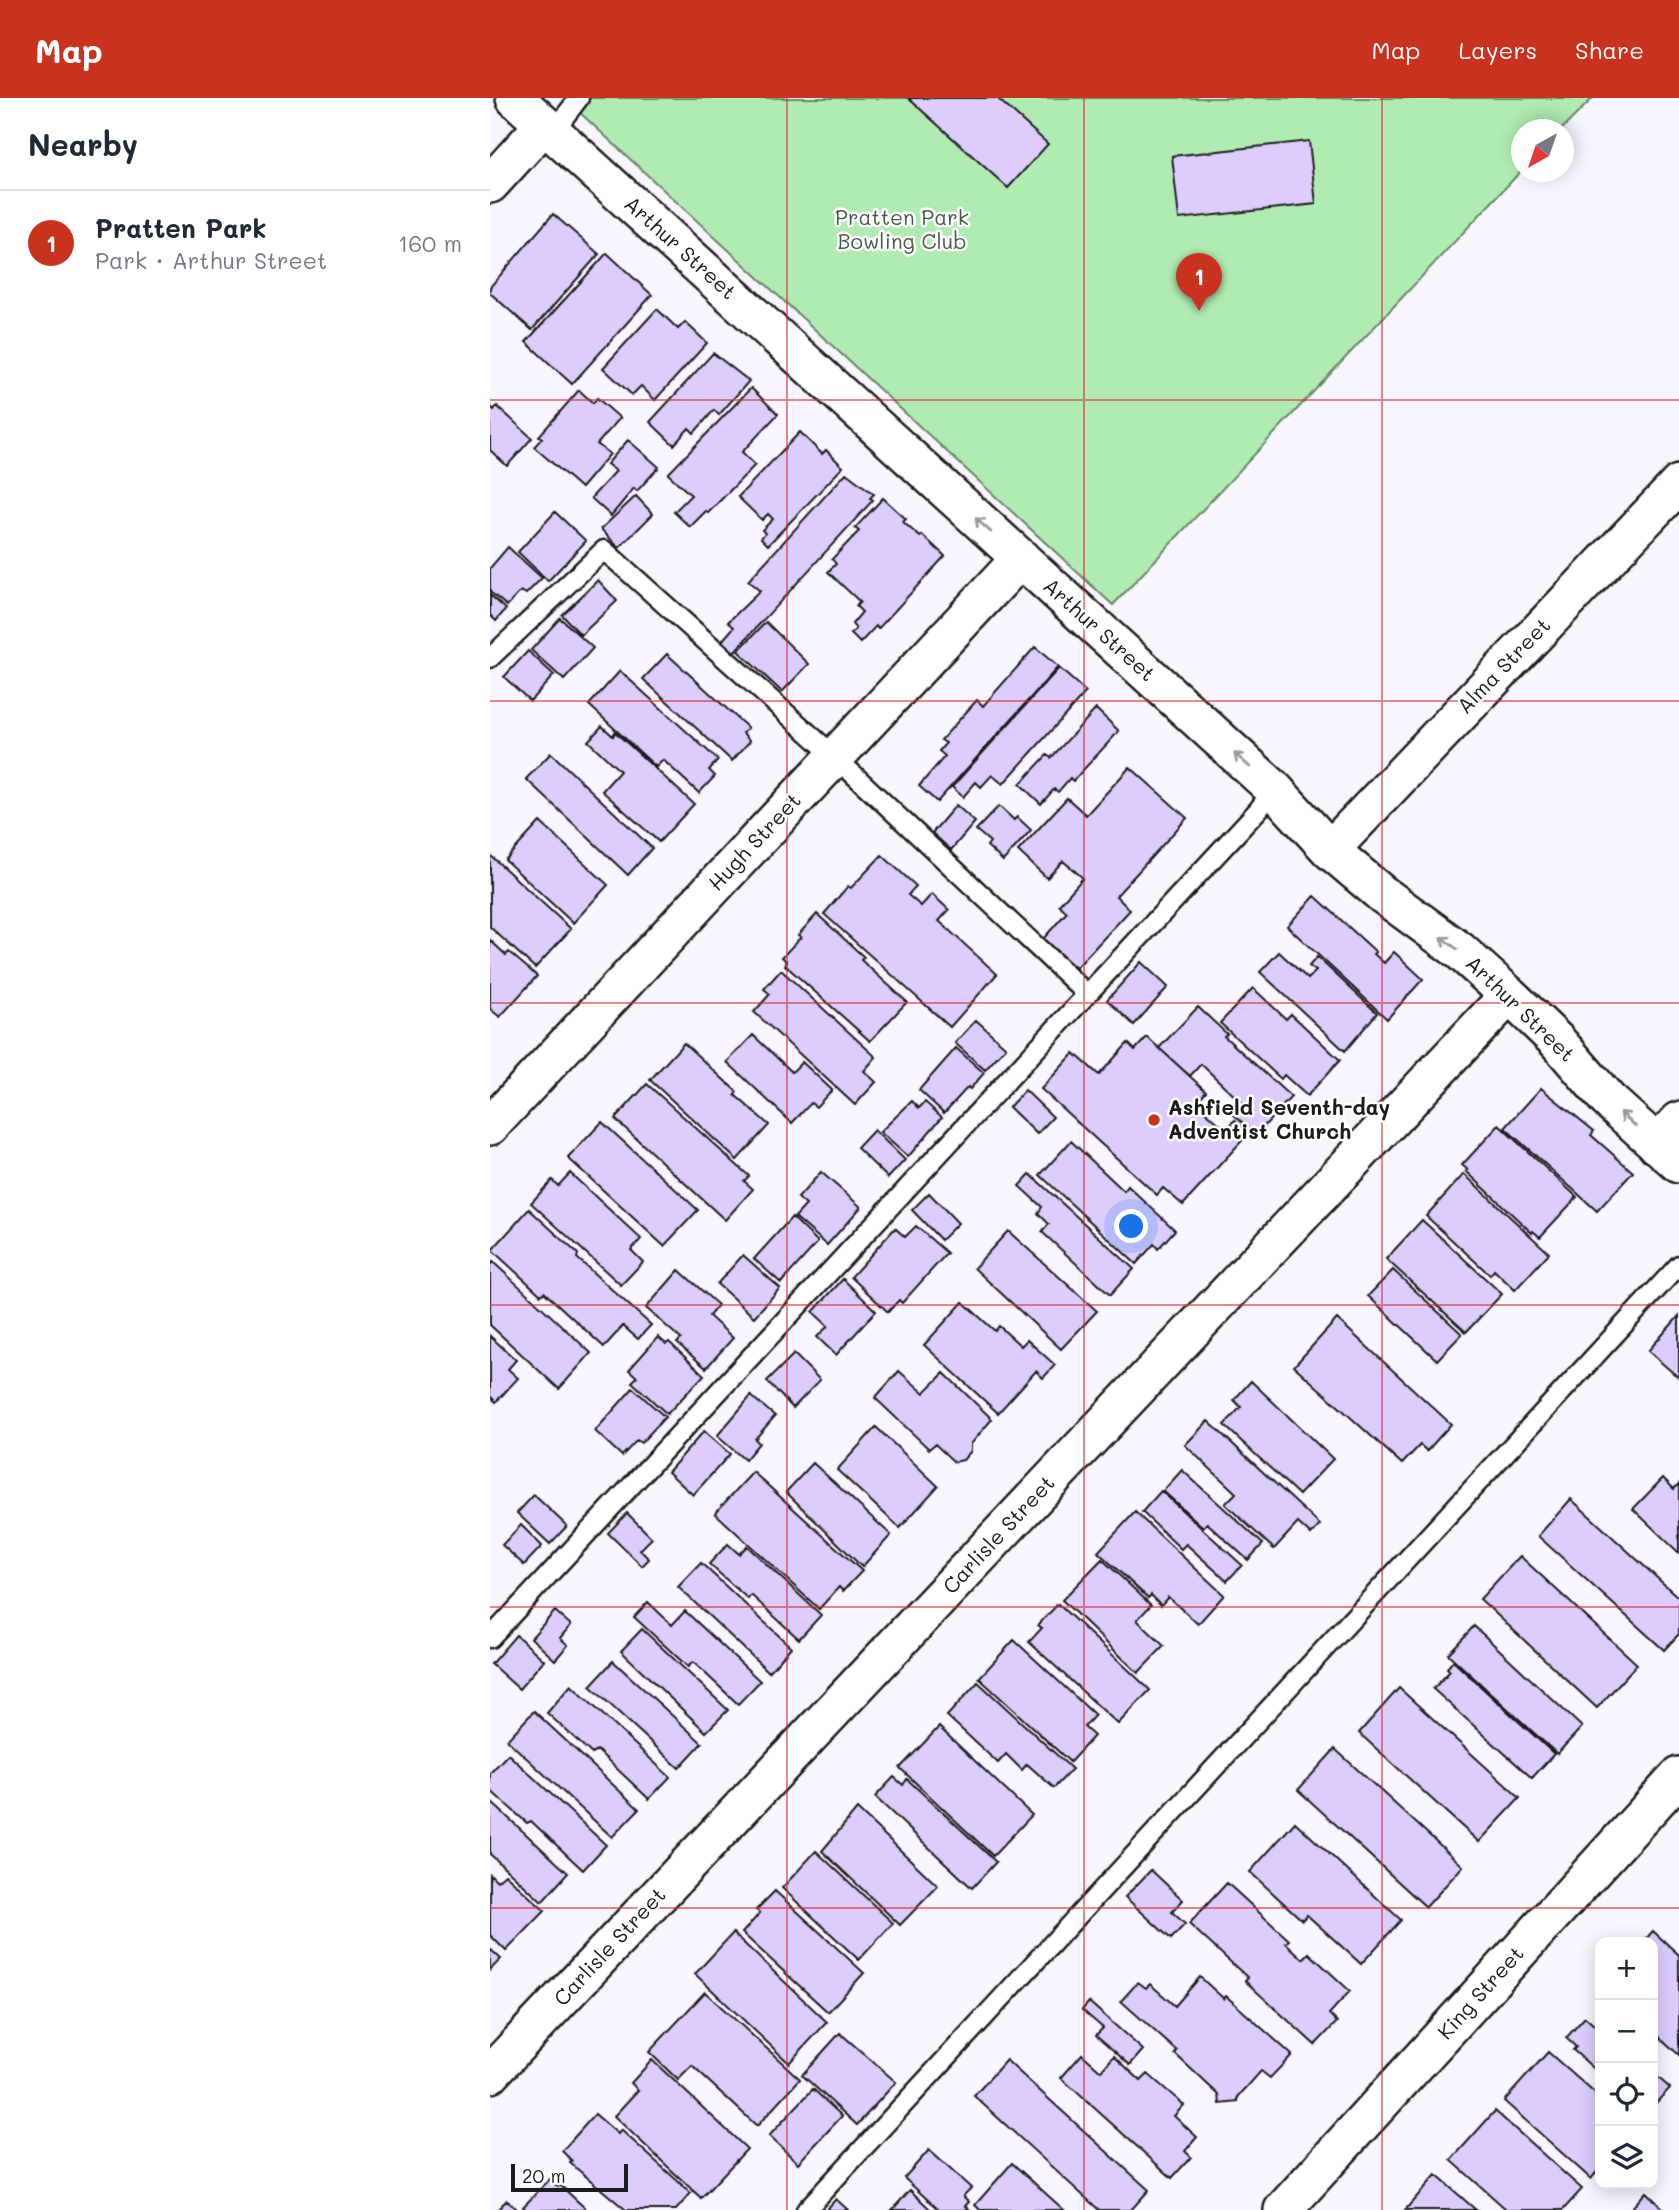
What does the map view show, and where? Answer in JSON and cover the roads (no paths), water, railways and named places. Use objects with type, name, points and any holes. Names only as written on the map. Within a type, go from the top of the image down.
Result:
[{"type":"street","name":"Arthur Street","points":[[515,98],[1274,789],[1330,849],[1382,894],[1460,951],[1509,995],[1557,1041],[1608,1100],[1672,1144]]},
{"type":"street","points":[[490,184],[548,129]]},
{"type":"street","name":"Alma Street","points":[[1330,849],[1679,484]]},
{"type":"street","name":"Hugh Street","points":[[490,1126],[1021,558]]},
{"type":"street","name":"Carlisle Street","points":[[490,2074],[1509,995]]},
{"type":"street","name":"King Street","points":[[1283,2210],[1679,1776]]},
{"type":"lane","points":[[548,129],[579,98]]},
{"type":"lane","points":[[490,658],[604,550],[835,757],[1086,993]]},
{"type":"lane","points":[[490,1638],[1259,809],[1274,789]]},
{"type":"lane","points":[[806,2210],[1679,1265]]},
{"type":"place","name":"Pratten Park","points":[[1199,311]]},
{"type":"place","name":"Ashfield Seventh-day Adventist Church","points":[[1154,1120]]},
{"type":"park label","name":"Pratten Park Bowling Club","points":[[902,230]]}]
